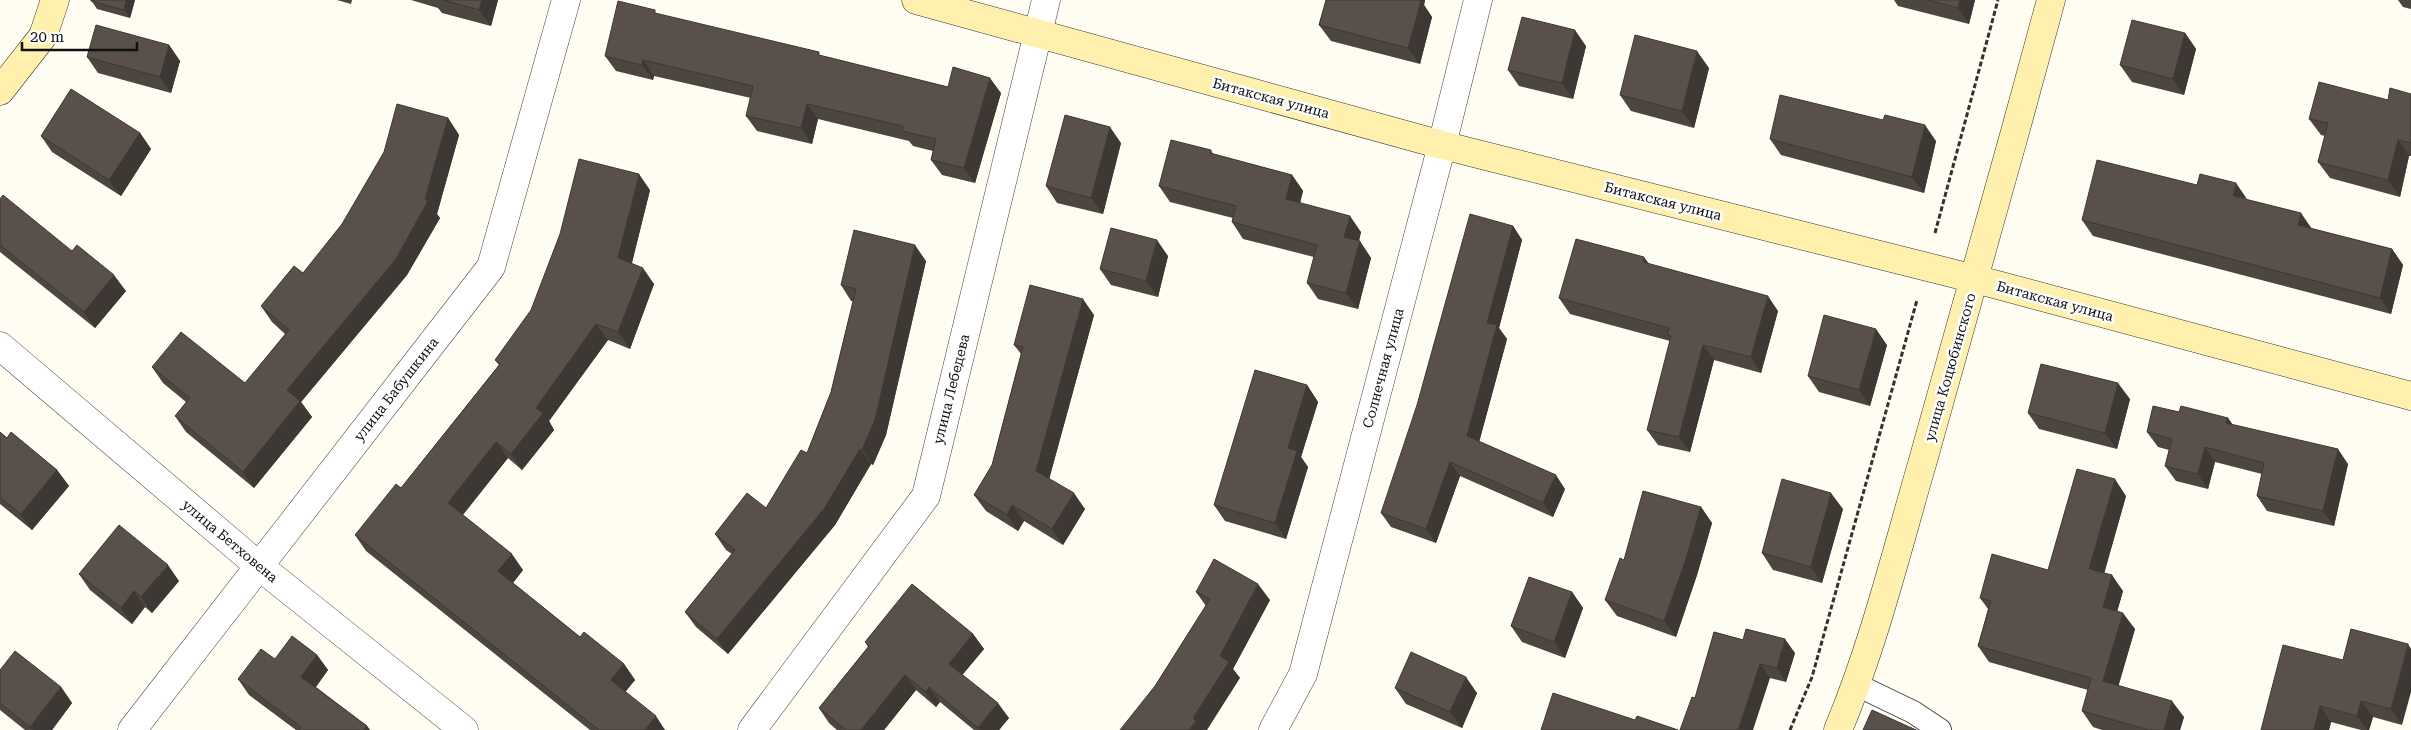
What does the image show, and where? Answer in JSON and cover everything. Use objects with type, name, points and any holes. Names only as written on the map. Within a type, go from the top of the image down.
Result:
[{"type":"street","points":[[0,91],[43,36],[55,0]]},
{"type":"street","name":"улица Бабушкина","points":[[132,730],[491,267],[566,0]]},
{"type":"street","name":"Битакская улица","points":[[916,0],[1442,145],[1975,279],[2411,396]]},
{"type":"street","name":"улица Лебедева","points":[[752,730],[926,496],[1046,0]]},
{"type":"street","name":"Солнечная улица","points":[[1272,730],[1302,674],[1442,145],[1478,0]]},
{"type":"street","name":"улица Коцюбинского","points":[[1838,730],[1857,685],[1975,279],[2051,0]]},
{"type":"street","name":"улица Бетховена","points":[[0,346],[259,566],[464,730]]},
{"type":"lane","points":[[1857,685],[1913,712],[1940,730]]},
{"type":"path","points":[[1790,730],[1812,676],[1998,0]]},
{"type":"building","points":[[91,0],[126,0],[124,10]]},
{"type":"building","points":[[443,0],[482,0],[479,10]]},
{"type":"building","points":[[1326,0],[1421,1],[1408,48],[1319,25]]},
{"type":"building","points":[[1927,0],[1960,0],[1958,8]]},
{"type":"building","points":[[618,1],[655,10],[655,13],[819,52],[819,55],[948,87],[953,67],[990,78],[964,168],[931,160],[936,139],[902,131],[903,126],[807,104],[801,128],[746,116],[753,86],[643,60],[642,65],[605,56]]},
{"type":"building","points":[[1522,17],[1575,30],[1562,83],[1508,70]]},
{"type":"building","points":[[2132,20],[2185,33],[2173,79],[2120,65]]},
{"type":"building","points":[[96,25],[169,45],[160,77],[87,57]]},
{"type":"building","points":[[1635,35],[1697,51],[1682,111],[1620,95]]},
{"type":"building","points":[[2319,82],[2388,100],[2390,88],[2411,94],[2411,143],[2398,140],[2388,180],[2318,162],[2328,123],[2309,119]]},
{"type":"building","points":[[71,89],[140,133],[109,180],[41,136]]},
{"type":"building","points":[[1780,95],[1883,120],[1885,115],[1925,125],[1912,177],[1770,139]]},
{"type":"building","points":[[397,104],[448,118],[425,199],[428,201],[396,259],[287,390],[300,401],[243,472],[175,416],[190,398],[152,367],[181,332],[245,383],[289,330],[261,306],[294,266],[303,273],[342,224],[384,152]]},
{"type":"building","points":[[1065,115],[1110,127],[1091,198],[1046,186]]},
{"type":"building","points":[[1171,140],[1211,150],[1210,153],[1292,175],[1286,199],[1350,216],[1344,237],[1360,241],[1346,293],[1307,283],[1317,245],[1232,222],[1236,206],[1159,186]]},
{"type":"building","points":[[579,159],[639,174],[618,258],[643,268],[618,332],[596,324],[536,408],[543,413],[511,454],[496,442],[448,503],[512,554],[498,571],[580,637],[584,632],[624,664],[611,680],[656,716],[645,730],[599,730],[355,535],[396,484],[401,488],[500,364],[495,360],[531,310],[560,234]]},
{"type":"building","points":[[2097,160],[2197,185],[2200,174],[2236,183],[2233,196],[2301,213],[2298,225],[2392,249],[2380,298],[2082,220]]},
{"type":"building","points":[[3,195],[72,251],[77,245],[114,275],[84,312],[0,245],[0,199]]},
{"type":"building","points":[[1470,214],[1513,226],[1487,323],[1497,325],[1467,436],[1556,475],[1543,503],[1450,462],[1426,529],[1381,513],[1417,405]]},
{"type":"building","points":[[1111,228],[1157,240],[1146,281],[1100,269]]},
{"type":"building","points":[[854,230],[915,245],[875,420],[862,450],[860,449],[824,509],[717,639],[685,612],[735,550],[715,534],[747,493],[766,508],[801,450],[807,453],[831,392],[856,289],[841,285]]},
{"type":"building","points":[[1576,239],[1644,257],[1643,262],[1768,296],[1751,357],[1703,345],[1679,437],[1647,430],[1671,336],[1667,335],[1669,328],[1559,298]]},
{"type":"building","points":[[1030,285],[1083,299],[1036,471],[1074,493],[1052,529],[1012,505],[1007,515],[974,495],[992,465],[1023,347],[1014,345]]},
{"type":"building","points":[[1824,315],[1876,329],[1859,390],[1808,376]]},
{"type":"building","points":[[2041,364],[2118,383],[2105,433],[2028,413]]},
{"type":"building","points":[[1255,370],[1307,385],[1288,448],[1297,451],[1275,523],[1214,505]]},
{"type":"building","points":[[2153,406],[2179,412],[2181,406],[2228,418],[2226,423],[2338,449],[2323,511],[2257,496],[2264,463],[2205,447],[2198,474],[2165,466],[2172,439],[2147,432]]},
{"type":"building","points":[[0,432],[7,438],[11,432],[57,470],[21,514],[0,497]]},
{"type":"building","points":[[2077,469],[2115,479],[2089,569],[2112,575],[2103,607],[2123,613],[2103,681],[2172,701],[2164,730],[2149,730],[2082,711],[2091,678],[1978,646],[1991,601],[1980,598],[1992,554],[2048,570]]},
{"type":"building","points":[[1782,479],[1831,493],[1811,567],[1762,553]]},
{"type":"building","points":[[1643,491],[1701,507],[1686,559],[1664,621],[1605,600],[1620,558],[1624,560]]},
{"type":"building","points":[[119,525],[168,565],[141,597],[134,591],[121,608],[79,574]]},
{"type":"building","points":[[1214,559],[1258,584],[1220,656],[1229,662],[1193,718],[1196,721],[1189,730],[1120,730],[1155,686],[1210,599],[1196,592]]},
{"type":"building","points":[[1529,577],[1572,592],[1554,642],[1511,626]]},
{"type":"building","points":[[912,584],[973,634],[949,664],[998,703],[978,728],[929,687],[926,692],[905,675],[861,730],[846,730],[819,708],[869,646],[865,642]]},
{"type":"building","points":[[1746,629],[1785,639],[1777,668],[1760,664],[1738,730],[1680,730],[1692,697],[1695,698],[1714,632],[1743,640]]},
{"type":"building","points":[[2351,629],[2408,644],[2391,709],[2361,701],[2357,716],[2320,706],[2314,730],[2261,730],[2283,645],[2343,660]]},
{"type":"building","points":[[292,636],[317,655],[301,677],[367,726],[364,730],[299,730],[301,727],[238,679],[261,649],[275,659]]},
{"type":"building","points":[[15,651],[61,687],[30,727],[0,703],[0,670]]},
{"type":"building","points":[[1411,652],[1466,677],[1450,712],[1395,688]]},
{"type":"building","points":[[1553,693],[1635,720],[1637,716],[1678,730],[1541,730]]},
{"type":"building","points":[[1872,710],[1916,730],[1863,730]]}]
